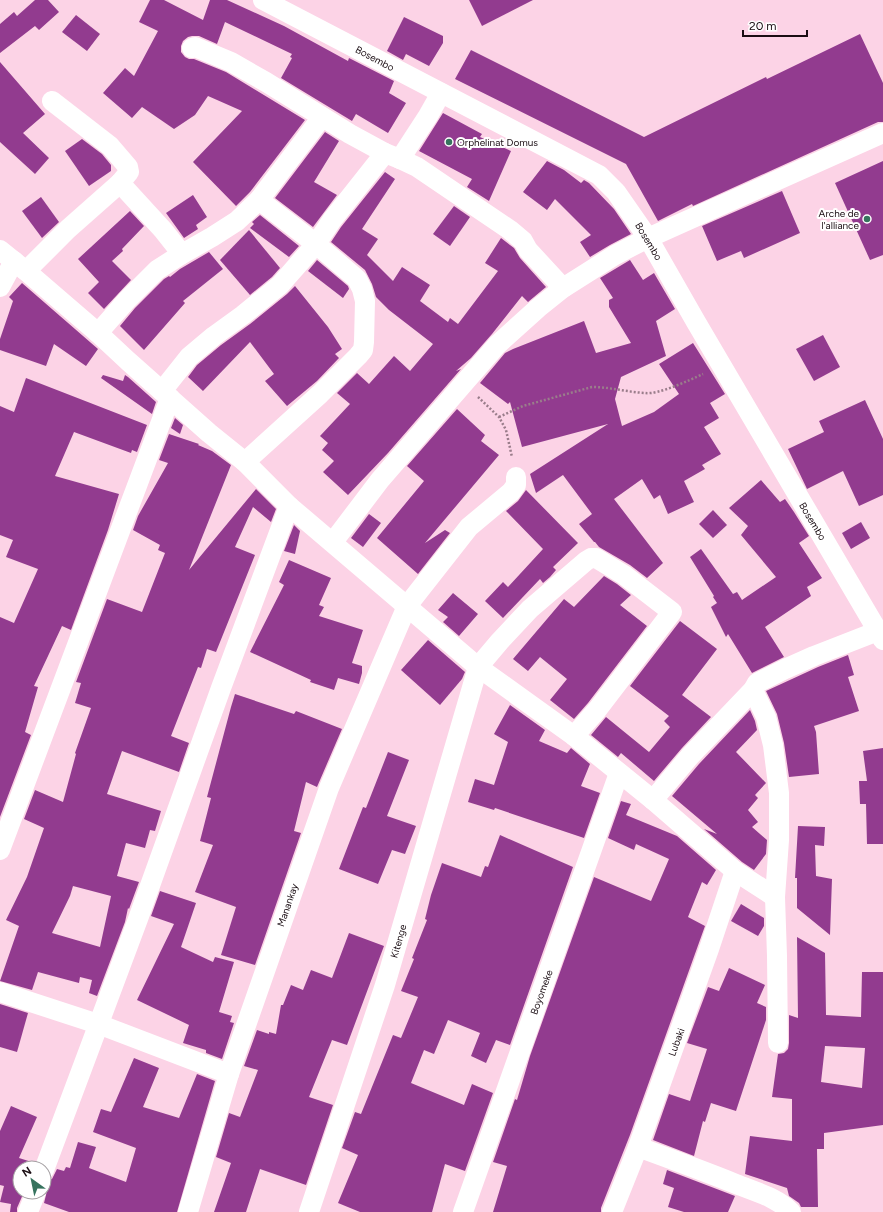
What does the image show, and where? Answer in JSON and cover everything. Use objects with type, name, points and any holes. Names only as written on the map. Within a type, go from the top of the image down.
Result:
[{"type":"street","name":"Bosembo","points":[[263,0],[599,175],[616,192],[648,238],[721,366],[880,635]]},
{"type":"street","points":[[192,48],[196,47],[231,62],[350,134],[417,167],[510,230],[523,242],[528,250],[563,288]]},
{"type":"street","points":[[0,850],[166,394],[189,357],[280,285],[316,244],[332,220],[428,116],[441,93]]},
{"type":"street","points":[[0,288],[13,261],[68,229],[120,183],[129,172],[128,167],[110,146],[52,101]]},
{"type":"street","points":[[98,333],[127,300],[157,270],[237,221],[259,200],[322,117]]},
{"type":"street","points":[[333,542],[380,480],[496,345],[563,288],[615,254],[648,238],[883,133]]},
{"type":"street","points":[[120,183],[163,230],[182,254]]},
{"type":"street","points":[[245,462],[320,394],[363,350],[364,342],[365,301],[362,289],[357,279],[316,244],[259,200]]},
{"type":"street","points":[[13,261],[98,333],[128,362],[209,433],[245,462],[289,506],[478,667],[574,736],[653,800],[735,871],[775,897]]},
{"type":"street","name":"Manankay","points":[[188,1212],[229,1074],[329,788],[407,606],[469,527],[511,492],[516,485],[516,477]]},
{"type":"street","points":[[48,1160],[138,919],[221,688],[289,506]]},
{"type":"street","points":[[478,667],[530,609],[586,561],[591,558],[596,558],[624,575],[672,612],[597,710],[574,736]]},
{"type":"street","points":[[653,800],[690,756],[753,690],[757,683],[814,656],[880,635]]},
{"type":"street","name":"Kitenge","points":[[309,1212],[385,985],[478,667]]},
{"type":"street","points":[[753,690],[766,716],[773,745],[779,793],[775,897],[778,1043]]},
{"type":"street","name":"Boyomeke","points":[[463,1212],[619,773]]},
{"type":"street","name":"Lubaki","points":[[612,1212],[638,1147],[704,963],[735,871]]},
{"type":"street","points":[[0,992],[98,1024],[229,1074]]},
{"type":"street","points":[[638,1147],[719,1177],[772,1206],[784,1205],[791,1212]]},
{"type":"street","points":[[28,1212],[33,1200]]},
{"type":"path","points":[[499,417],[523,406],[592,387],[604,387],[646,394],[653,393],[687,382],[721,366]]},
{"type":"path","points":[[463,383],[499,417],[506,430],[516,477]]},
{"type":"building","points":[[35,0],[48,0],[59,12],[39,30],[35,26],[0,53],[0,24],[14,12],[17,16]]},
{"type":"building","points":[[150,0],[164,0],[203,20],[210,0],[227,0],[284,26],[348,61],[349,58],[394,81],[389,93],[406,103],[388,133],[356,114],[352,121],[281,78],[292,58],[290,57],[292,54],[225,22],[217,44],[199,36],[188,37],[183,41],[181,46],[181,52],[185,57],[194,59],[226,72],[305,120],[250,192],[236,206],[193,162],[242,111],[208,96],[195,115],[174,129],[142,107],[132,118],[103,93],[125,68],[134,76],[158,31],[139,22]]},
{"type":"building","points":[[469,0],[533,0],[482,26]]},
{"type":"building","points":[[76,15],[100,34],[87,51],[62,32]]},
{"type":"building","points":[[404,17],[443,36],[443,43],[429,66],[406,54],[403,60],[387,51]]},
{"type":"building","points":[[860,34],[883,83],[883,122],[878,122],[693,206],[692,204],[658,221],[626,164],[455,79],[471,50],[644,137],[766,77],[767,79]]},
{"type":"building","points":[[0,62],[45,114],[23,133],[49,158],[35,174],[0,142]]},
{"type":"building","points":[[443,113],[482,134],[480,137],[511,151],[489,201],[467,187],[472,179],[419,151]]},
{"type":"building","points":[[325,132],[339,141],[314,182],[337,195],[313,227],[275,198]]},
{"type":"building","points":[[82,139],[102,154],[111,165],[111,171],[89,186],[65,151]]},
{"type":"building","points":[[547,161],[564,170],[581,183],[584,180],[589,183],[614,209],[631,234],[590,257],[580,242],[591,235],[555,199],[547,210],[523,192]]},
{"type":"building","name":"Arche de l'alliance","points":[[883,161],[883,255],[870,260],[835,183]]},
{"type":"building","points":[[385,172],[395,179],[362,229],[378,239],[367,255],[393,281],[402,267],[430,285],[420,301],[448,322],[450,318],[458,324],[498,271],[485,263],[501,238],[514,248],[520,258],[546,287],[528,302],[522,296],[492,334],[471,358],[456,371],[461,369],[388,453],[348,495],[323,472],[334,461],[322,450],[328,443],[320,436],[350,404],[337,393],[357,373],[369,384],[394,356],[410,371],[433,344],[389,310],[376,297],[372,284],[365,270],[331,242],[341,227]]},
{"type":"building","points":[[782,191],[800,233],[744,258],[741,251],[717,261],[702,226]]},
{"type":"building","points":[[193,195],[207,217],[196,225],[198,229],[184,238],[166,213]]},
{"type":"building","points":[[41,197],[59,222],[42,238],[22,211]]},
{"type":"building","points":[[454,206],[470,217],[450,246],[433,234]]},
{"type":"building","points":[[130,211],[144,226],[122,249],[123,251],[112,261],[131,280],[104,309],[88,293],[99,282],[78,259]]},
{"type":"building","points":[[260,215],[299,246],[289,257],[250,228],[254,224],[252,222]]},
{"type":"building","points":[[249,230],[280,268],[272,277],[250,295],[220,260]]},
{"type":"building","points":[[209,252],[223,269],[183,301],[185,303],[144,350],[120,326],[135,308],[164,279],[169,276],[170,277],[180,269]]},
{"type":"building","points":[[317,260],[348,286],[349,289],[343,298],[308,271]]},
{"type":"building","points":[[630,260],[643,280],[654,273],[675,309],[656,321],[666,356],[621,377],[615,399],[622,426],[654,412],[679,394],[659,364],[693,343],[725,394],[710,403],[719,418],[704,427],[721,454],[702,465],[705,469],[684,481],[694,502],[668,514],[660,495],[654,499],[642,479],[614,499],[663,563],[647,578],[630,565],[599,547],[579,524],[592,514],[563,475],[536,493],[530,474],[608,424],[522,447],[510,402],[508,404],[480,383],[505,353],[584,321],[596,353],[631,343],[609,307],[609,300],[613,298],[600,278]]},
{"type":"building","points":[[22,283],[98,349],[86,366],[54,344],[46,366],[0,350],[0,339],[13,301],[9,297]]},
{"type":"building","points":[[295,286],[328,327],[342,349],[335,354],[339,358],[317,381],[287,406],[265,381],[274,374],[250,342],[203,391],[188,377],[197,365],[250,324]]},
{"type":"building","points":[[823,335],[840,367],[814,381],[796,349]]},
{"type":"building","points":[[103,375],[123,381],[125,375],[128,377],[156,402],[152,414],[101,378]]},
{"type":"building","points":[[26,378],[147,425],[137,452],[132,450],[131,453],[74,432],[55,476],[119,494],[108,530],[71,630],[62,626],[34,686],[38,687],[25,732],[31,735],[0,817],[0,617],[14,623],[38,569],[6,557],[13,540],[0,535],[0,406],[14,412]]},
{"type":"building","points":[[865,400],[883,439],[883,495],[859,506],[843,471],[807,489],[788,449],[824,432],[819,421]]},
{"type":"building","points":[[457,409],[485,435],[481,441],[499,455],[425,543],[445,530],[450,533],[418,574],[377,538],[424,481],[407,466]]},
{"type":"building","points":[[175,418],[183,425],[180,434],[171,428]]},
{"type":"building","points":[[169,434],[199,444],[198,445],[212,451],[231,465],[189,570],[256,489],[276,509],[271,522],[253,507],[235,547],[255,555],[216,652],[207,649],[201,668],[198,667],[171,736],[189,743],[179,772],[122,751],[107,794],[161,811],[155,831],[150,830],[145,848],[126,843],[117,876],[139,882],[129,909],[128,908],[125,922],[97,996],[89,993],[92,980],[80,977],[79,983],[38,972],[32,990],[0,981],[19,926],[6,920],[27,877],[44,828],[24,819],[35,790],[63,802],[76,754],[75,753],[91,708],[75,703],[81,683],[76,682],[107,599],[142,612],[165,553],[158,550],[160,545],[133,530],[138,516],[168,463],[159,460]],"holes":[[[73,886],[111,896],[100,947],[52,933],[70,896]]]},
{"type":"building","points":[[761,480],[780,502],[785,499],[809,536],[799,543],[822,578],[807,587],[811,596],[765,627],[784,657],[752,673],[728,634],[726,637],[711,607],[717,603],[713,597],[714,596],[690,557],[701,549],[733,594],[737,592],[742,600],[776,577],[741,535],[748,526],[729,508]]},
{"type":"building","points":[[526,490],[578,543],[553,567],[556,570],[550,577],[543,583],[540,579],[503,618],[485,601],[503,582],[508,587],[543,549],[506,511],[518,501]]},
{"type":"building","points":[[713,510],[727,525],[713,538],[699,524]]},
{"type":"building","points":[[369,514],[381,523],[363,547],[351,538]]},
{"type":"building","points":[[861,522],[870,538],[851,549],[842,533]]},
{"type":"building","points":[[294,525],[300,531],[295,554],[284,551]]},
{"type":"building","points":[[289,560],[331,578],[319,605],[324,607],[319,616],[363,630],[352,663],[362,666],[359,684],[338,678],[334,690],[310,682],[311,680],[250,652],[284,585],[279,582]]},
{"type":"building","points":[[604,576],[631,595],[620,605],[647,626],[574,719],[550,700],[567,679],[540,657],[528,671],[513,659],[564,599],[574,607]]},
{"type":"building","points":[[453,593],[478,614],[459,636],[443,622],[448,617],[438,610]]},
{"type":"building","points":[[680,621],[717,649],[682,695],[711,717],[654,781],[621,753],[618,757],[591,735],[606,717],[649,752],[670,727],[664,721],[669,716],[630,686]]},
{"type":"building","points":[[428,640],[465,672],[462,679],[440,705],[401,670]]},
{"type":"building","points":[[848,655],[854,675],[848,677],[859,711],[814,726],[816,732],[819,774],[789,777],[784,743],[777,714],[766,691]]},
{"type":"building","points":[[235,694],[294,714],[296,711],[342,729],[317,787],[306,782],[294,831],[301,833],[255,965],[221,955],[236,907],[195,892],[213,845],[200,841],[211,798],[207,797]]},
{"type":"building","points":[[510,705],[545,730],[539,741],[567,753],[571,748],[590,764],[581,786],[600,793],[584,838],[495,808],[494,810],[468,802],[475,779],[494,785],[508,742],[494,734]]},
{"type":"building","points":[[750,710],[757,730],[736,752],[766,783],[755,795],[758,798],[748,810],[758,822],[752,827],[767,840],[766,854],[754,870],[742,862],[704,829],[717,834],[672,796],[699,764]]},
{"type":"building","points":[[883,748],[883,844],[867,844],[866,804],[860,804],[859,781],[867,781],[863,751]]},
{"type":"building","points":[[388,752],[409,760],[387,816],[416,826],[405,854],[392,850],[378,884],[339,869],[363,807],[366,808]]},
{"type":"building","points":[[621,801],[631,804],[626,815],[677,836],[716,870],[707,885],[702,882],[688,917],[705,926],[630,1135],[601,1208],[601,1212],[493,1212],[507,1166],[493,1162],[515,1099],[517,1100],[530,1056],[594,877],[651,901],[669,859],[636,844],[634,850],[608,838]]},
{"type":"building","points":[[798,826],[825,827],[824,846],[815,845],[816,876],[832,879],[830,935],[797,908],[797,878],[795,878]]},
{"type":"building","points":[[500,835],[573,867],[510,1045],[496,1040],[486,1063],[471,1056],[480,1033],[448,1020],[434,1054],[424,1050],[411,1083],[464,1105],[472,1084],[493,1093],[465,1171],[445,1164],[432,1212],[360,1212],[338,1203],[358,1155],[342,1148],[355,1112],[361,1114],[393,1035],[401,1038],[418,997],[401,991],[414,959],[412,958],[427,920],[425,919],[431,895],[442,863],[481,877],[485,866],[488,867]]},
{"type":"building","points":[[160,891],[196,903],[181,947],[213,962],[215,957],[234,962],[219,1012],[232,1016],[230,1022],[234,1023],[222,1059],[206,1053],[206,1050],[183,1043],[189,1025],[137,1000],[174,924],[151,916]]},
{"type":"building","points":[[741,904],[764,918],[764,926],[758,936],[731,921]]},
{"type":"building","points":[[349,933],[384,946],[347,1045],[332,1040],[309,1097],[333,1105],[306,1185],[260,1169],[246,1212],[214,1212],[231,1163],[216,1157],[229,1113],[240,1117],[258,1070],[244,1066],[257,1030],[269,1034],[269,1032],[276,1034],[281,1005],[283,1005],[291,985],[303,990],[311,970],[332,978]]},
{"type":"building","points":[[797,937],[825,953],[826,1015],[861,1017],[862,972],[883,972],[883,1125],[824,1133],[824,1149],[817,1149],[818,1207],[801,1207],[799,1203],[789,1196],[787,1188],[745,1174],[750,1136],[792,1141],[792,1099],[772,1097],[778,1054],[784,1053],[788,1049],[789,1015],[798,1018]],"holes":[[[825,1046],[865,1048],[862,1088],[821,1082]]]},
{"type":"building","points":[[729,968],[765,985],[757,1003],[766,1007],[766,1020],[736,1111],[711,1103],[705,1122],[703,1121],[694,1156],[653,1140],[669,1094],[690,1101],[707,1049],[687,1043],[708,987],[719,991]]},
{"type":"building","points":[[0,1004],[28,1013],[17,1052],[0,1047]]},
{"type":"building","points":[[134,1058],[159,1068],[143,1107],[179,1118],[197,1074],[215,1081],[177,1212],[69,1212],[44,1203],[45,1200],[52,1200],[52,1179],[57,1169],[64,1171],[66,1167],[70,1168],[78,1142],[96,1147],[89,1168],[126,1182],[136,1148],[93,1132],[101,1109],[111,1112]]},
{"type":"building","points":[[11,1106],[37,1117],[19,1158],[25,1160],[12,1160],[12,1200],[20,1200],[17,1212],[10,1212],[11,1204],[0,1202],[4,1186],[0,1185],[0,1131]]},
{"type":"building","points":[[667,1170],[735,1196],[728,1212],[684,1212],[668,1207],[674,1188],[663,1184]]},
{"type":"place","name":"Orphelinat Domus","points":[[449,142]]},
{"type":"place","name":"Arche de l'alliance","points":[[867,219]]}]
